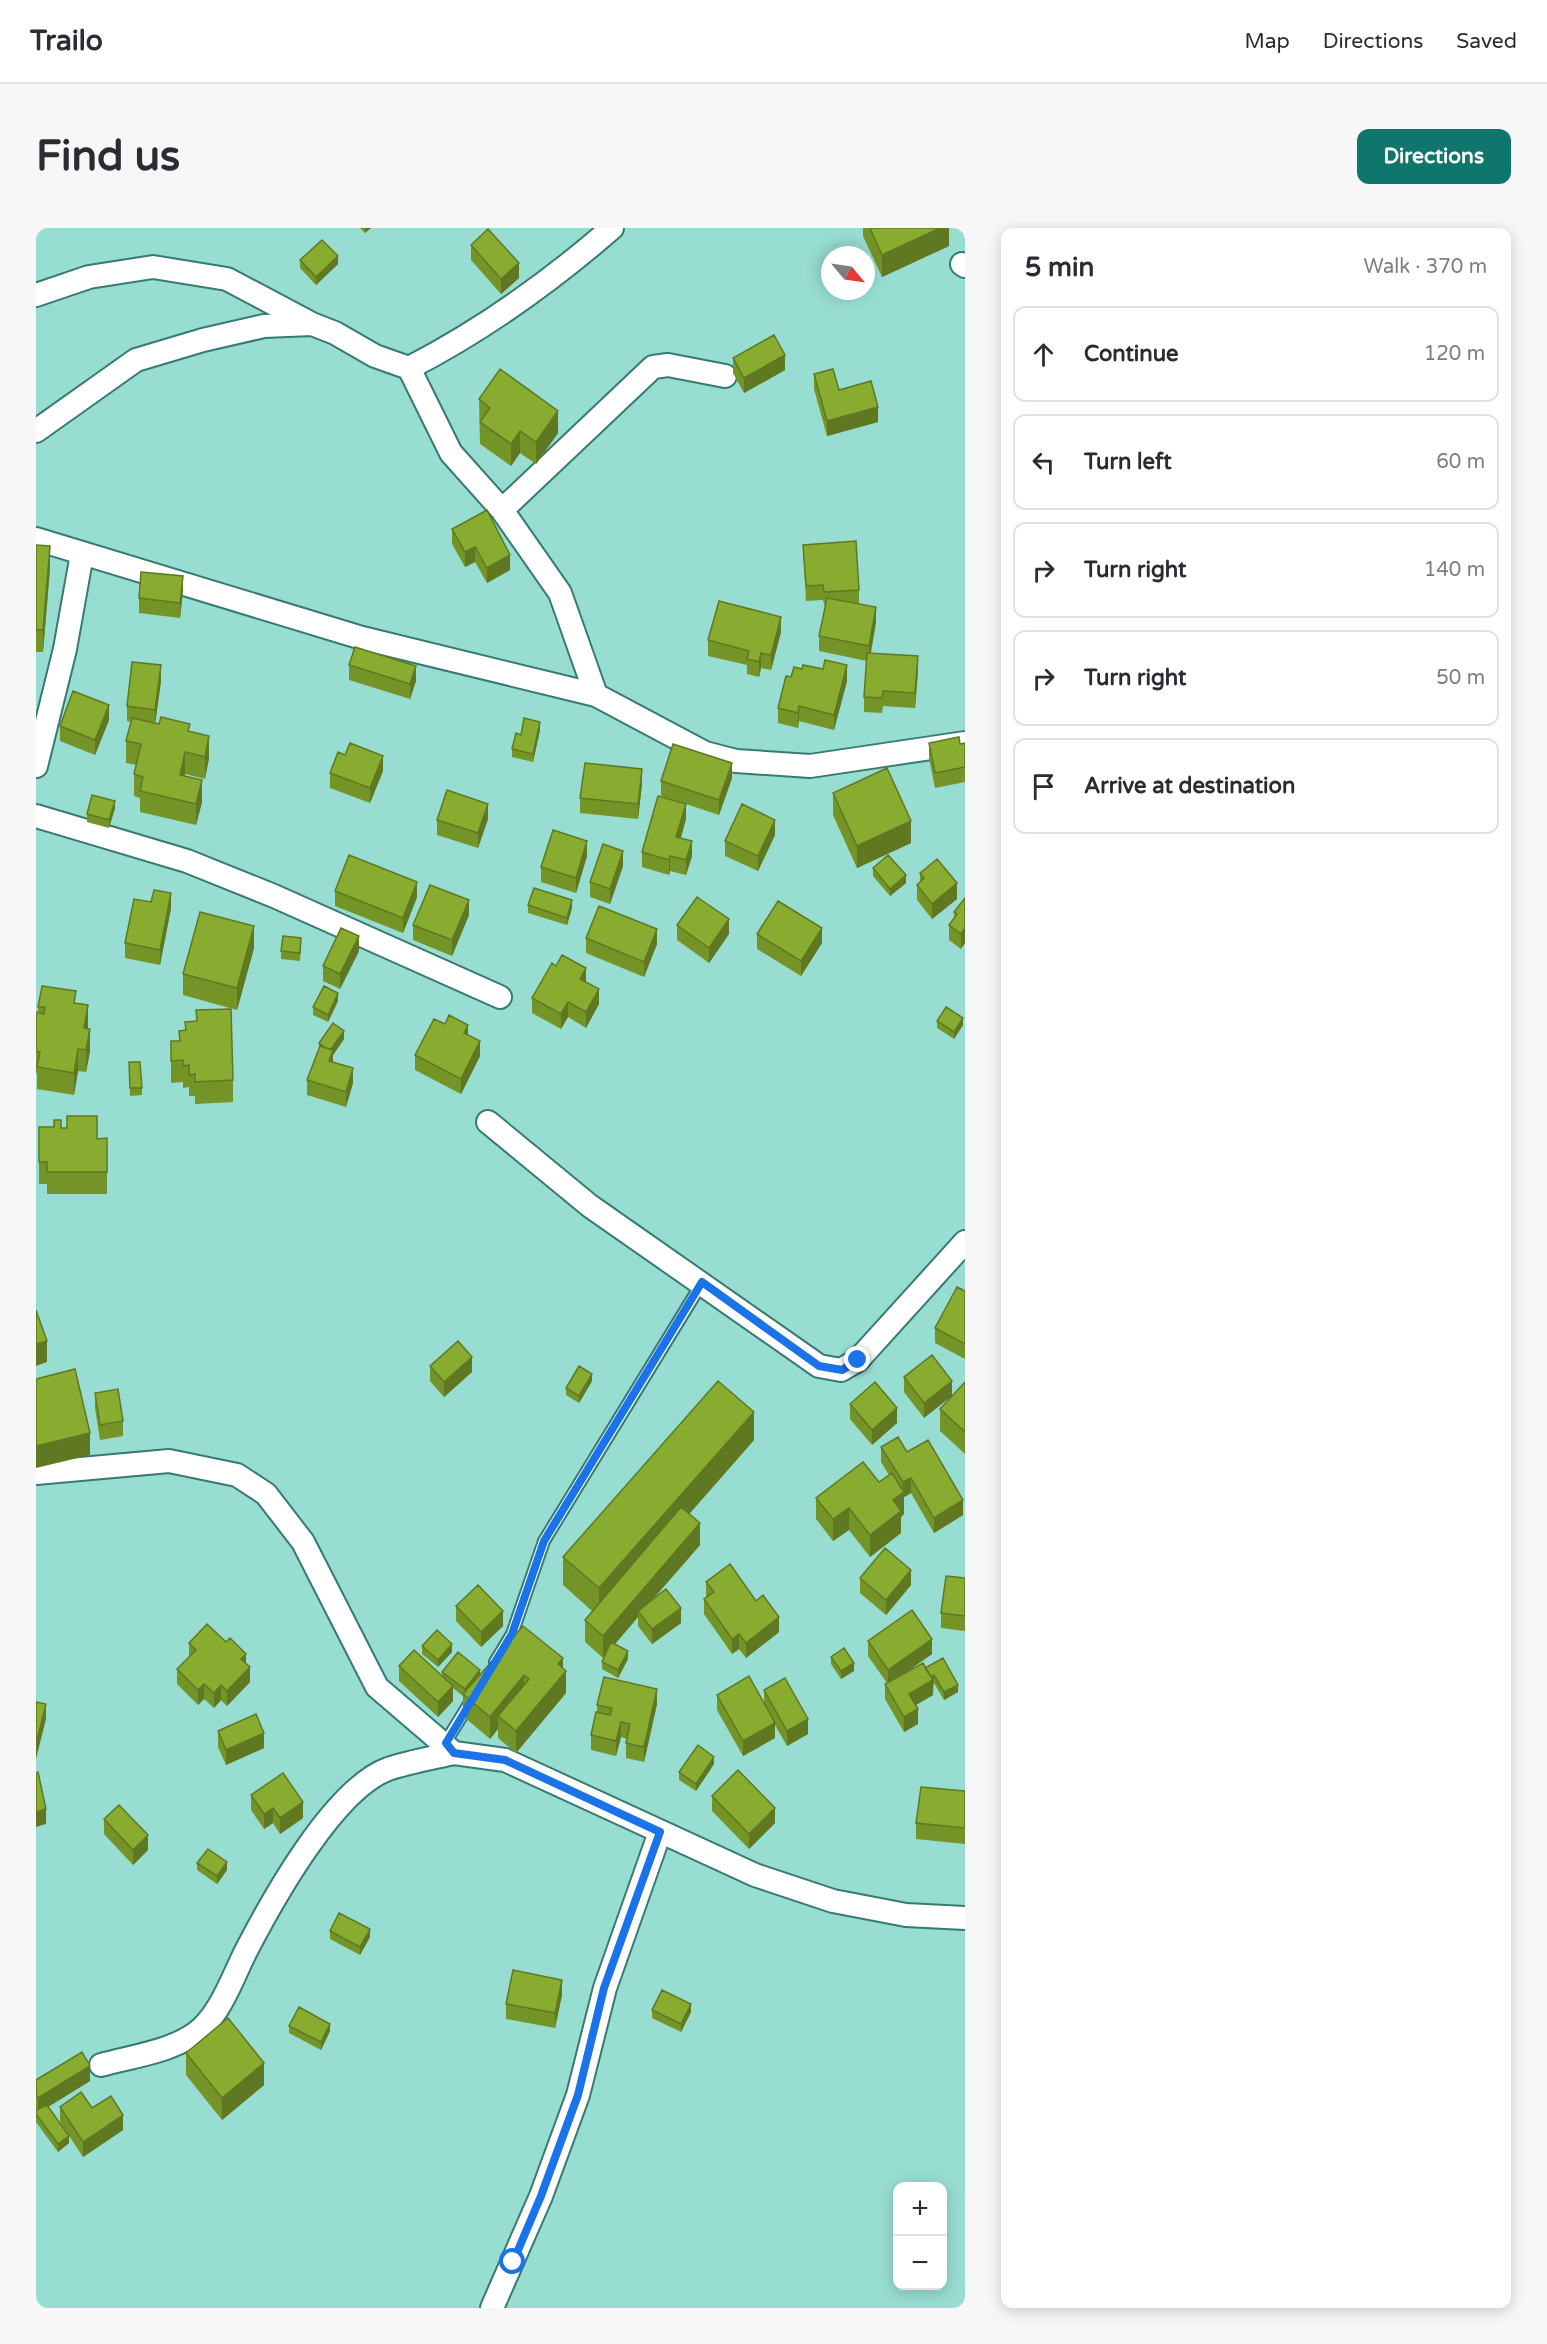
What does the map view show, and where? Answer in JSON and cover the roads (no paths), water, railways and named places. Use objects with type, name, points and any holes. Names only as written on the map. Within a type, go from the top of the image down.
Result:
[{"type":"street","points":[[409,368],[441,351],[570,265],[612,228]]},
{"type":"street","points":[[36,295],[89,277],[153,267],[227,279],[312,324],[335,333],[375,356],[409,368],[451,453],[502,510],[560,593],[596,695]]},
{"type":"street","points":[[36,431],[136,360],[203,340],[264,326],[312,324]]},
{"type":"street","points":[[502,510],[653,367],[668,365],[725,376]]},
{"type":"street","points":[[36,539],[82,555],[362,638],[596,695],[705,753],[735,761],[810,766],[965,743]]},
{"type":"street","points":[[36,766],[65,649],[82,555]]},
{"type":"street","points":[[36,816],[188,861],[274,896],[500,997]]},
{"type":"street","points":[[488,1122],[590,1206],[702,1282],[819,1366],[842,1370],[858,1360],[965,1242]]},
{"type":"street","points":[[36,1473],[169,1461],[237,1475],[266,1494],[303,1542],[377,1687],[450,1748],[505,1760],[755,1875],[833,1901],[906,1915],[965,1918]]},
{"type":"street","points":[[101,2065],[183,2041],[203,2027],[216,2010],[258,1927],[314,1839],[352,1792],[386,1770],[450,1748]]},
{"type":"street","points":[[492,2308],[541,2196],[578,2095],[604,1988],[660,1832]]},
{"type":"lane","points":[[488,1674],[512,1634],[544,1541],[702,1282]]},
{"type":"lane","points":[[450,1748],[476,1694]]}]
